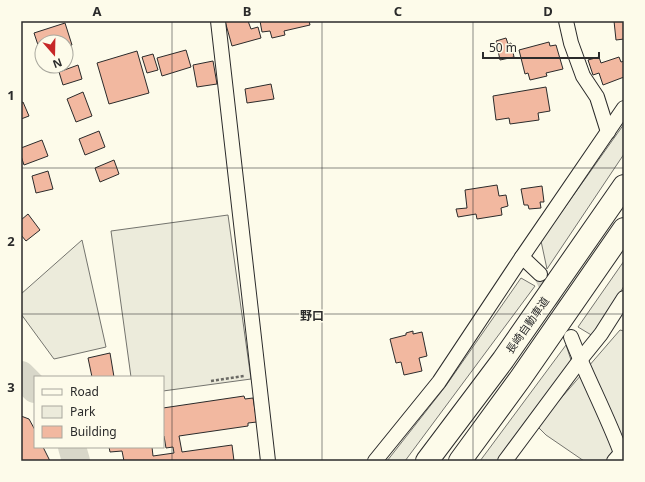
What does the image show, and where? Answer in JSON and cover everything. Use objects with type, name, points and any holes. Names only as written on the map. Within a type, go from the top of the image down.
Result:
[{"type":"highway","name":"長崎自動車道","points":[[427,461],[503,360],[624,186]]},
{"type":"highway","points":[[460,461],[520,379],[624,229]]},
{"type":"street","points":[[218,21],[268,461]]},
{"type":"street","points":[[566,21],[571,43],[583,76],[597,97],[608,132]]},
{"type":"street","points":[[375,461],[439,382],[624,108]]},
{"type":"street","points":[[522,257],[540,274]]},
{"type":"street","points":[[505,461],[601,334],[624,298]]},
{"type":"street","points":[[571,337],[621,453],[614,461]]},
{"type":"path","points":[[211,381],[258,374]]},
{"type":"green space","points":[[624,124],[624,154],[547,269],[541,241]]},
{"type":"green space","points":[[228,215],[251,379],[164,391],[164,376],[131,376],[111,231]]},
{"type":"green space","points":[[82,240],[106,347],[54,359],[21,314],[21,294]]},
{"type":"green space","points":[[624,261],[624,286],[593,336],[578,327]]},
{"type":"green space","points":[[521,278],[535,286],[405,461],[387,461],[445,387]]},
{"type":"green space","points":[[620,330],[624,331],[624,436],[613,446],[619,461],[584,461],[546,435],[537,426]]},
{"type":"green space","points":[[566,345],[572,363],[499,461],[480,461]]},
{"type":"building","points":[[225,21],[248,21],[251,29],[258,27],[261,38],[232,46]]},
{"type":"building","points":[[260,21],[309,21],[310,25],[284,31],[285,35],[272,38],[270,31],[262,32]]},
{"type":"building","points":[[614,21],[624,21],[624,39],[616,40]]},
{"type":"building","points":[[65,23],[68,34],[34,34]]},
{"type":"building","points":[[506,38],[508,44],[511,43],[514,57],[500,60],[496,41]]},
{"type":"building","points":[[549,42],[550,46],[556,45],[563,69],[546,73],[547,76],[530,80],[528,73],[525,74],[519,50]]},
{"type":"building","points":[[186,50],[191,67],[162,76],[157,58]]},
{"type":"building","points":[[137,51],[149,93],[109,104],[97,63]]},
{"type":"building","points":[[153,54],[158,70],[147,73],[142,57]]},
{"type":"building","points":[[599,57],[601,63],[619,57],[621,62],[624,61],[624,77],[603,85],[599,73],[593,75],[588,60]]},
{"type":"building","points":[[213,61],[217,84],[197,87],[193,65]]},
{"type":"building","points":[[78,65],[82,79],[63,85],[60,74],[74,74],[74,66]]},
{"type":"building","points":[[271,84],[274,99],[247,103],[245,89]]},
{"type":"building","points":[[546,87],[550,111],[538,113],[539,120],[510,124],[509,118],[496,120],[493,96]]},
{"type":"building","points":[[83,92],[92,116],[76,122],[67,99]]},
{"type":"building","points":[[23,102],[29,116],[21,119],[21,103]]},
{"type":"building","points":[[99,131],[105,147],[85,155],[79,139]]},
{"type":"building","points":[[42,140],[48,156],[24,165],[21,156],[21,148]]},
{"type":"building","points":[[114,160],[119,174],[100,182],[95,168]]},
{"type":"building","points":[[48,171],[53,189],[36,193],[32,176]]},
{"type":"building","points":[[497,185],[499,196],[506,195],[508,206],[501,208],[502,215],[477,219],[476,214],[458,217],[456,209],[467,208],[465,190]]},
{"type":"building","points":[[542,186],[544,202],[540,202],[541,208],[529,209],[528,205],[524,205],[521,189]]},
{"type":"building","points":[[28,214],[40,230],[26,241],[21,235],[21,220]]},
{"type":"building","points":[[413,331],[413,334],[422,332],[427,356],[419,358],[422,371],[404,375],[401,362],[396,363],[390,339],[406,335],[406,333]]},
{"type":"building","points":[[110,353],[114,376],[92,376],[88,358]]},
{"type":"building","points":[[244,396],[245,399],[253,398],[257,422],[248,423],[248,426],[179,436],[182,452],[232,445],[234,461],[124,461],[122,451],[110,452],[109,448],[152,448],[153,456],[174,453],[173,447],[166,448],[164,436],[164,408]]},
{"type":"building","points":[[21,416],[29,419],[34,428],[34,448],[44,448],[50,461],[21,461]]},
{"type":"waterway","points":[[21,375],[34,388]]},
{"type":"waterway","points":[[72,448],[76,461]]},
{"type":"tunnel","points":[[540,274],[565,324]]},
{"type":"district","name":"野口","points":[[312,315]]}]
